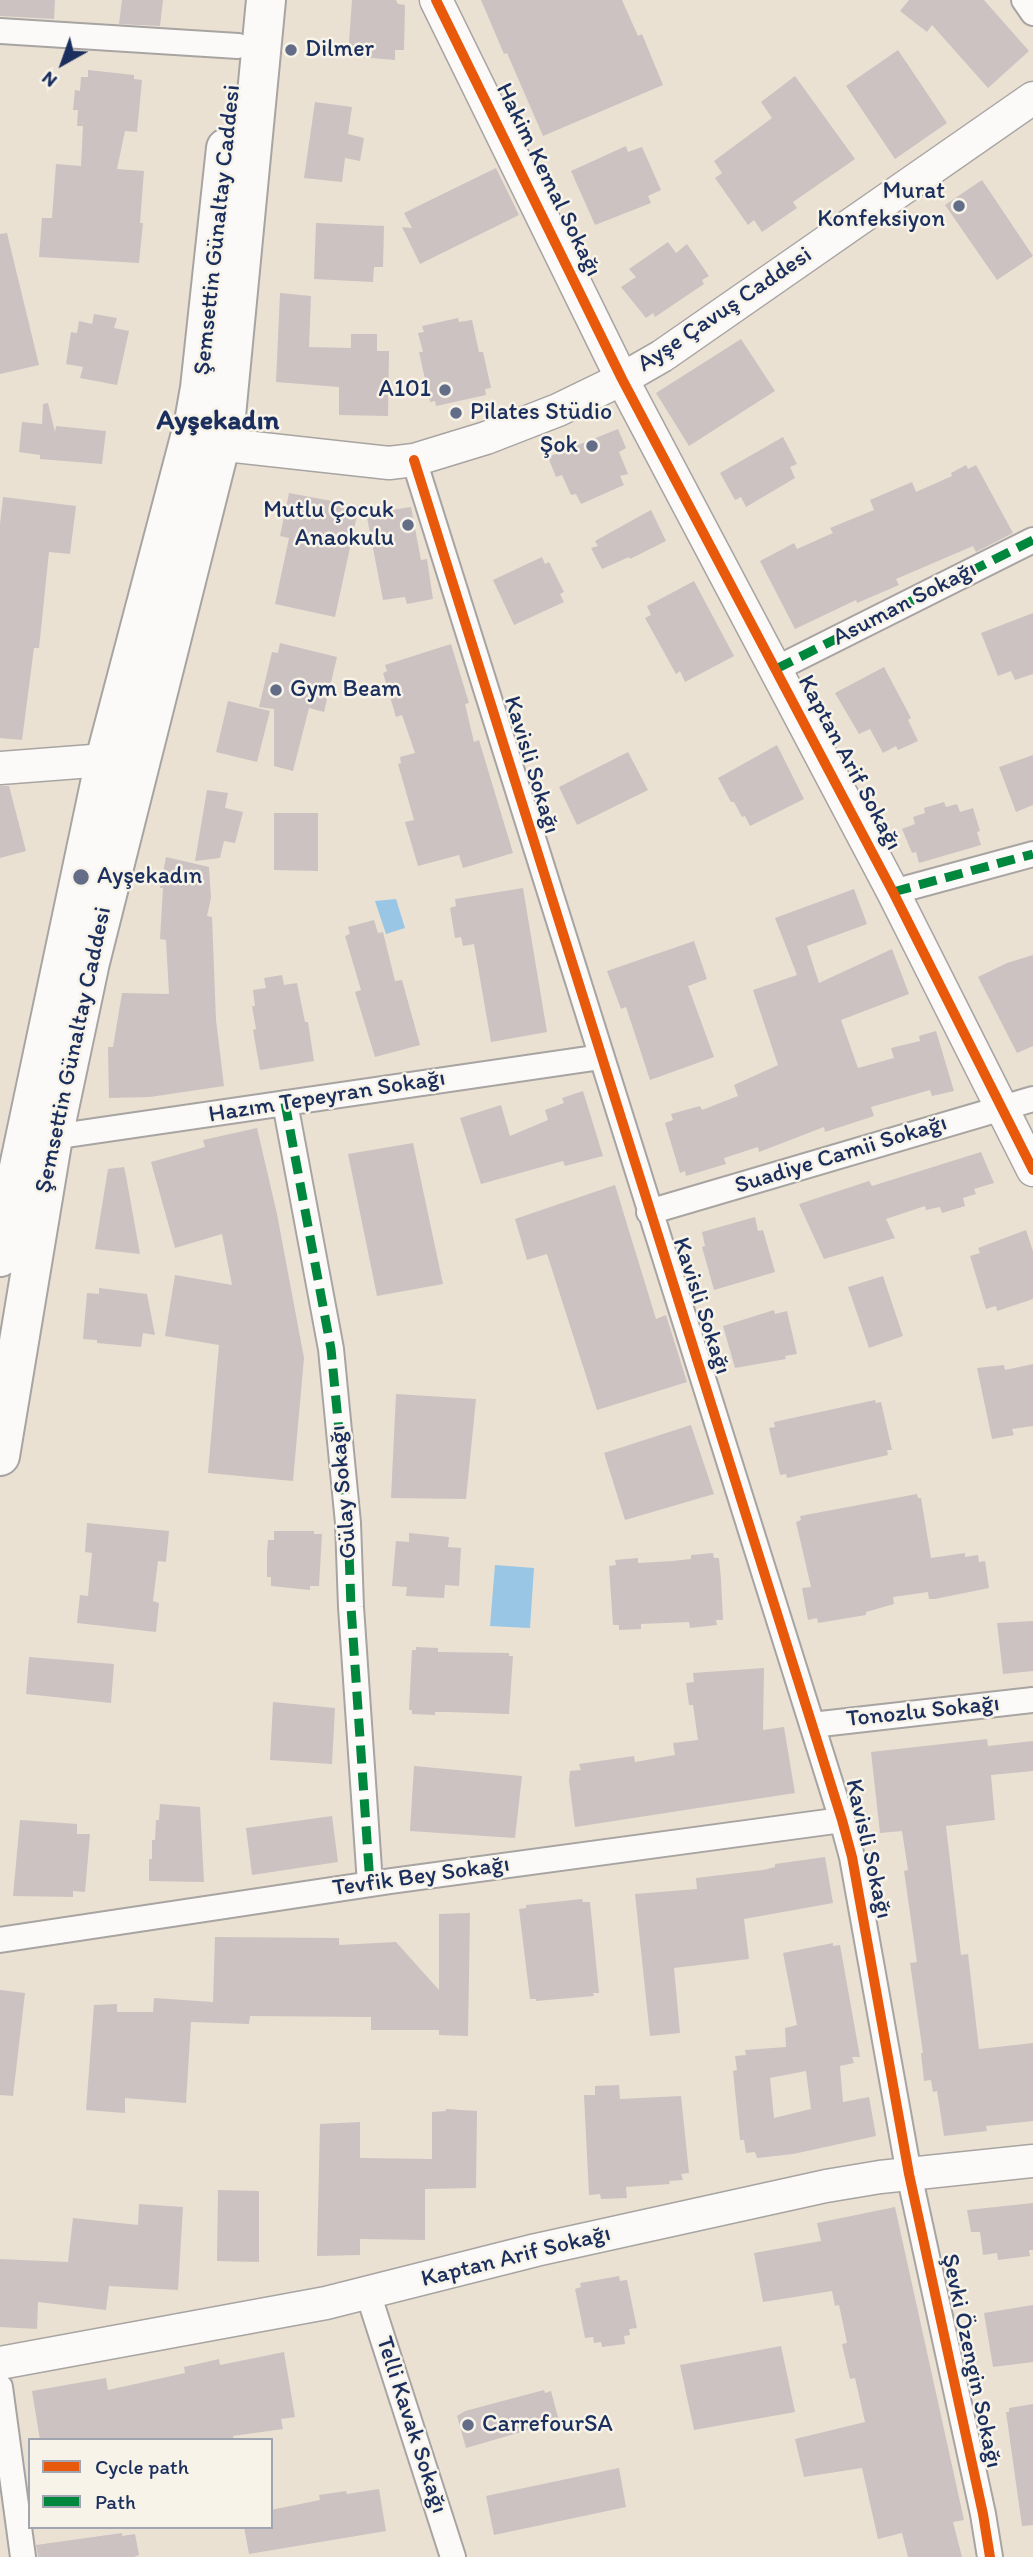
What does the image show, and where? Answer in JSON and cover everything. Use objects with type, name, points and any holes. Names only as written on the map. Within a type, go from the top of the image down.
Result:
[{"type":"main road","name":"Şemsettin Günaltay Caddesi","points":[[0,1257],[105,760],[186,458],[201,388],[241,0]]},
{"type":"main road","name":"Şemsettin Günaltay Caddesi","points":[[0,1455],[53,1137],[90,962],[221,445],[228,406],[266,0]]},
{"type":"street","name":"Hakim Kemal Sokağı","points":[[436,0],[622,379]]},
{"type":"street","points":[[1024,0],[1033,13]]},
{"type":"street","points":[[0,31],[237,47]]},
{"type":"street","name":"Ayşe Çavuş Caddesi","points":[[221,445],[389,463],[414,460],[460,447],[527,422],[622,379],[672,349],[1033,98]]},
{"type":"street","name":"Kaptan Arif Sokağı","points":[[622,379],[893,892],[1033,1170]]},
{"type":"street","points":[[186,458],[191,450],[199,446],[221,445]]},
{"type":"street","name":"Kavisli Sokağı","points":[[414,460],[842,1820],[854,1868],[909,2174]]},
{"type":"street","name":"Asuman Sokağı","points":[[776,669],[1033,540]]},
{"type":"street","points":[[0,768],[115,761],[130,780],[131,796]]},
{"type":"street","points":[[893,892],[1033,854]]},
{"type":"street","name":"Hazım Tepeyran Sokağı","points":[[53,1137],[601,1057]]},
{"type":"street","name":"Suadiye Camii Sokağı","points":[[649,1212],[1033,1099]]},
{"type":"street","name":"Gülay Sokağı","points":[[285,1103],[331,1349],[348,1514],[370,1884]]},
{"type":"street","name":"Tonozlu Sokağı","points":[[812,1725],[1033,1700]]},
{"type":"street","name":"Tevfik Bey Sokağı","points":[[0,1940],[370,1884],[842,1820]]},
{"type":"street","name":"Kaptan Arif Sokağı","points":[[0,2363],[326,2303],[536,2250],[792,2193],[859,2180],[1033,2161]]},
{"type":"street","name":"Şevki Özengin Sokağı","points":[[909,2174],[990,2557]]},
{"type":"street","name":"Telli Kavak Sokağı","points":[[368,2293],[453,2557]]},
{"type":"street","points":[[0,2387],[23,2557]]},
{"type":"water","points":[[396,899],[405,928],[386,934],[375,901]]},
{"type":"water","points":[[495,1565],[534,1568],[530,1628],[490,1626]]},
{"type":"building","points":[[0,0],[55,0],[54,19],[0,16]]},
{"type":"building","points":[[122,0],[163,0],[160,26],[119,24]]},
{"type":"building","points":[[352,0],[396,0],[398,4],[405,5],[404,50],[395,50],[395,60],[348,56]]},
{"type":"building","points":[[481,0],[622,0],[638,36],[642,34],[663,85],[543,136]]},
{"type":"building","points":[[909,0],[984,0],[1029,51],[988,88],[932,25],[927,32],[900,11]]},
{"type":"building","points":[[898,50],[947,123],[895,159],[846,86]]},
{"type":"building","points":[[88,70],[134,75],[134,79],[142,80],[137,132],[125,131],[117,169],[144,171],[139,263],[39,257],[42,218],[52,218],[56,164],[81,166],[83,126],[77,126],[78,110],[73,110],[75,90],[80,91],[81,77],[88,77]]},
{"type":"building","points":[[795,76],[855,159],[793,202],[797,208],[762,232],[754,220],[748,225],[715,178],[722,173],[714,161],[772,118],[761,102]]},
{"type":"building","points":[[315,102],[352,107],[348,134],[364,138],[360,161],[345,158],[342,182],[304,178]]},
{"type":"building","points":[[626,146],[628,152],[642,147],[661,190],[648,196],[651,203],[595,225],[571,171]]},
{"type":"building","points":[[496,168],[519,215],[420,264],[402,227],[412,228],[404,213]]},
{"type":"building","points":[[982,180],[1033,256],[997,280],[945,205]]},
{"type":"building","points":[[316,223],[384,226],[383,267],[374,267],[373,282],[314,279]]},
{"type":"building","points":[[7,233],[39,365],[0,374],[0,234]]},
{"type":"building","points":[[668,242],[676,253],[687,244],[709,276],[702,280],[704,284],[655,317],[653,313],[646,318],[621,287],[636,277],[629,269]]},
{"type":"building","points":[[280,293],[311,296],[309,347],[351,348],[351,334],[377,334],[377,351],[389,351],[388,416],[339,415],[339,387],[276,382]]},
{"type":"building","points":[[94,314],[117,318],[114,328],[129,331],[117,385],[80,378],[83,367],[66,364],[71,332],[77,333],[79,321],[92,324]]},
{"type":"building","points":[[458,318],[459,322],[472,320],[491,388],[485,389],[486,395],[436,406],[435,401],[430,402],[419,352],[423,352],[418,333],[424,332],[422,326]]},
{"type":"building","points":[[741,339],[775,391],[689,446],[656,393]]},
{"type":"building","points":[[48,403],[55,432],[56,426],[106,431],[102,464],[40,459],[40,455],[19,452],[22,422],[42,424],[43,404]]},
{"type":"building","points":[[618,429],[626,448],[619,452],[628,474],[620,476],[624,485],[581,504],[576,494],[571,495],[562,475],[556,477],[548,457]]},
{"type":"building","points":[[783,437],[797,464],[790,467],[795,478],[746,507],[741,497],[735,500],[720,473]]},
{"type":"building","points":[[966,465],[968,469],[976,465],[1013,533],[976,552],[973,546],[896,579],[899,585],[857,603],[856,600],[795,629],[760,561],[794,543],[797,549],[833,533],[830,528],[874,510],[870,500],[912,482],[916,492],[952,476],[951,473]]},
{"type":"building","points":[[289,493],[359,506],[335,617],[275,604],[289,538],[280,536]]},
{"type":"building","points":[[3,497],[76,506],[70,554],[49,552],[39,648],[34,648],[22,740],[0,738],[0,524]]},
{"type":"building","points":[[365,507],[385,511],[411,507],[421,560],[427,559],[433,599],[407,604],[405,597],[383,600]]},
{"type":"building","points":[[651,510],[666,541],[602,569],[591,548],[598,546],[595,541]]},
{"type":"building","points":[[542,557],[545,564],[549,562],[564,592],[560,594],[564,602],[514,625],[493,580]]},
{"type":"building","points":[[694,581],[734,656],[685,682],[680,671],[676,674],[645,618],[651,615],[647,606]]},
{"type":"building","points":[[1033,613],[1033,674],[1015,680],[1011,671],[998,676],[981,633]]},
{"type":"building","points":[[280,643],[337,657],[324,712],[309,708],[293,771],[274,766],[274,709],[259,707],[272,652],[278,653]]},
{"type":"building","points":[[451,644],[469,703],[465,704],[474,742],[479,740],[513,853],[463,868],[459,855],[418,866],[405,822],[414,820],[398,764],[401,763],[400,757],[415,753],[402,715],[396,717],[383,673],[387,671],[385,665]]},
{"type":"building","points":[[884,667],[911,718],[908,720],[918,741],[898,750],[896,746],[883,753],[870,729],[859,734],[835,693]]},
{"type":"building","points":[[228,701],[270,711],[257,762],[216,752]]},
{"type":"building","points":[[777,745],[804,799],[750,826],[734,802],[731,802],[718,778]]},
{"type":"building","points":[[628,752],[648,790],[577,825],[559,787]]},
{"type":"building","points":[[1033,755],[1033,805],[1016,812],[999,767]]},
{"type":"building","points":[[0,786],[9,786],[26,851],[0,858]]},
{"type":"building","points":[[207,790],[228,793],[225,808],[243,812],[235,843],[224,841],[220,858],[195,861]]},
{"type":"building","points":[[944,802],[946,807],[957,804],[960,812],[973,808],[981,845],[919,863],[916,852],[912,853],[902,829],[915,824],[913,817],[925,813],[924,808]]},
{"type":"building","points":[[274,813],[318,813],[318,871],[274,870]]},
{"type":"building","points":[[166,857],[209,867],[211,898],[207,916],[212,917],[216,1020],[224,1086],[150,1097],[109,1098],[108,1047],[113,1047],[122,993],[169,994],[166,940],[160,939],[163,888],[160,888]]},
{"type":"building","points":[[523,888],[547,1032],[491,1042],[474,944],[463,946],[461,937],[455,938],[450,908],[456,906],[455,899]]},
{"type":"building","points":[[854,889],[867,924],[807,946],[819,983],[892,949],[909,994],[841,1020],[858,1068],[894,1058],[891,1048],[920,1041],[919,1036],[936,1031],[954,1091],[932,1096],[930,1090],[871,1107],[874,1116],[825,1132],[824,1127],[759,1152],[758,1147],[724,1158],[726,1164],[686,1176],[685,1171],[680,1173],[665,1123],[673,1120],[671,1114],[700,1106],[702,1110],[738,1096],[734,1085],[778,1065],[753,990],[797,975],[775,918]]},
{"type":"building","points":[[374,920],[378,933],[383,932],[395,981],[402,980],[420,1045],[375,1057],[355,992],[361,990],[345,936],[350,934],[348,927]]},
{"type":"building","points":[[694,941],[707,979],[688,986],[714,1057],[650,1080],[626,1007],[621,1009],[607,971]]},
{"type":"building","points":[[1033,955],[1033,1046],[1017,1053],[978,977],[1007,963]]},
{"type":"building","points":[[282,975],[284,985],[297,983],[305,1022],[308,1022],[314,1061],[260,1070],[253,1030],[256,1029],[252,1006],[255,1006],[253,990],[266,988],[264,978]]},
{"type":"building","points":[[583,1091],[603,1156],[565,1166],[563,1161],[481,1184],[460,1118],[501,1105],[510,1136],[548,1120],[545,1110],[564,1103],[562,1098]]},
{"type":"building","points":[[257,1128],[277,1214],[304,1358],[293,1481],[208,1473],[219,1345],[165,1336],[175,1275],[232,1285],[222,1234],[175,1248],[151,1162],[205,1147],[203,1140]]},
{"type":"building","points":[[413,1143],[443,1284],[377,1296],[348,1154]]},
{"type":"building","points":[[981,1152],[994,1183],[974,1189],[976,1194],[963,1198],[965,1206],[942,1213],[940,1207],[926,1210],[925,1206],[886,1219],[895,1238],[824,1259],[799,1204],[869,1181],[872,1186]]},
{"type":"building","points":[[124,1167],[140,1254],[95,1249],[108,1169]]},
{"type":"building","points":[[615,1185],[656,1319],[666,1315],[687,1382],[597,1410],[547,1254],[527,1260],[515,1219]]},
{"type":"building","points":[[755,1217],[758,1231],[763,1230],[775,1272],[714,1290],[702,1247],[705,1246],[702,1232]]},
{"type":"building","points":[[1026,1230],[1033,1251],[1033,1299],[997,1311],[996,1306],[986,1309],[970,1256],[980,1253],[978,1248]]},
{"type":"building","points":[[883,1276],[903,1336],[869,1348],[848,1287]]},
{"type":"building","points":[[99,1288],[147,1294],[155,1335],[143,1333],[141,1347],[83,1339],[87,1293],[99,1294]]},
{"type":"building","points":[[774,1310],[775,1314],[787,1311],[797,1354],[785,1356],[786,1359],[735,1368],[723,1326]]},
{"type":"building","points":[[1033,1364],[1033,1426],[1012,1429],[1014,1435],[992,1439],[977,1368],[1004,1365],[1005,1370]]},
{"type":"building","points":[[396,1394],[476,1399],[466,1499],[391,1498]]},
{"type":"building","points":[[875,1400],[876,1403],[881,1402],[892,1450],[887,1450],[888,1455],[787,1478],[786,1474],[780,1475],[769,1428],[775,1427],[774,1422]]},
{"type":"building","points":[[691,1425],[714,1494],[625,1520],[604,1453]]},
{"type":"building","points":[[917,1494],[918,1498],[921,1498],[931,1558],[965,1553],[965,1557],[978,1555],[979,1562],[985,1561],[989,1588],[935,1599],[929,1599],[928,1592],[893,1597],[894,1604],[866,1612],[866,1615],[818,1623],[817,1618],[808,1620],[802,1588],[811,1587],[796,1522],[801,1520],[800,1516]]},
{"type":"building","points":[[87,1523],[169,1531],[166,1562],[158,1561],[153,1601],[159,1603],[156,1632],[77,1623],[80,1595],[88,1596],[92,1553],[85,1552]]},
{"type":"building","points":[[274,1531],[314,1531],[314,1534],[322,1534],[319,1586],[310,1586],[310,1590],[271,1586],[271,1577],[267,1577],[267,1553],[268,1540],[274,1540]]},
{"type":"building","points":[[409,1533],[449,1537],[448,1547],[461,1548],[459,1586],[445,1585],[444,1598],[406,1596],[407,1587],[392,1586],[396,1541],[409,1542]]},
{"type":"building","points":[[713,1553],[714,1558],[719,1558],[721,1580],[723,1620],[716,1620],[717,1625],[690,1628],[689,1622],[641,1624],[641,1629],[619,1630],[619,1625],[613,1625],[609,1566],[616,1565],[615,1560],[638,1558],[638,1563],[672,1561],[691,1559],[691,1555]]},
{"type":"building","points":[[1033,1621],[1033,1671],[1003,1674],[997,1623]]},
{"type":"building","points":[[416,1647],[438,1648],[438,1652],[509,1653],[509,1656],[513,1656],[509,1714],[412,1714],[412,1710],[409,1710],[412,1650],[416,1650]]},
{"type":"building","points":[[29,1657],[114,1664],[111,1703],[26,1694]]},
{"type":"building","points":[[764,1668],[763,1730],[784,1727],[795,1793],[575,1827],[570,1771],[581,1770],[579,1764],[634,1756],[635,1762],[675,1755],[673,1743],[698,1740],[693,1705],[689,1705],[686,1683],[694,1682],[693,1673]]},
{"type":"building","points":[[273,1702],[335,1708],[332,1764],[270,1760]]},
{"type":"building","points":[[987,1739],[988,1746],[1033,1741],[1033,1771],[991,1775],[995,1820],[946,1826],[961,1955],[968,1954],[979,2049],[1033,2043],[1033,2121],[986,2126],[987,2131],[944,2136],[937,2091],[933,2092],[931,2080],[924,2081],[923,2053],[910,1963],[917,1962],[904,1871],[908,1870],[902,1831],[880,1833],[871,1752]]},
{"type":"building","points":[[414,1766],[522,1776],[515,1838],[410,1831]]},
{"type":"building","points":[[160,1804],[200,1807],[204,1882],[149,1881],[149,1859],[152,1859],[152,1840],[155,1840]]},
{"type":"building","points":[[332,1816],[338,1862],[252,1875],[246,1828]]},
{"type":"building","points":[[20,1820],[77,1824],[77,1834],[90,1834],[85,1892],[73,1891],[73,1897],[13,1896]]},
{"type":"building","points":[[825,1857],[833,1903],[744,1919],[749,1959],[674,1968],[680,2033],[650,2036],[635,1894],[697,1889],[696,1878],[763,1870],[775,1867],[775,1864]]},
{"type":"building","points":[[582,1899],[583,1902],[590,1902],[599,1993],[593,1993],[594,1996],[536,2001],[530,1999],[519,1909],[526,1908],[526,1905]]},
{"type":"building","points":[[470,1913],[468,2036],[439,2035],[439,2030],[371,2030],[371,2017],[250,2016],[249,2024],[191,2022],[186,2103],[125,2098],[125,2113],[86,2110],[94,2005],[117,2004],[117,2012],[153,2012],[154,1998],[213,2002],[215,1937],[339,1938],[339,1945],[396,1942],[439,1990],[439,1914]]},
{"type":"building","points":[[833,1943],[833,1946],[840,1945],[860,2057],[852,2057],[854,2063],[840,2066],[843,2102],[869,2097],[876,2136],[793,2154],[757,2158],[755,2152],[746,2153],[744,2140],[740,2140],[733,2071],[737,2070],[735,2056],[746,2055],[745,2050],[786,2047],[785,2028],[797,2025],[783,1953]],"holes":[[[806,2071],[811,2109],[774,2118],[770,2078]]]},
{"type":"building","points":[[0,1990],[25,1993],[13,2096],[0,2095]]},
{"type":"building","points":[[619,2085],[620,2099],[681,2096],[689,2173],[681,2174],[683,2180],[669,2181],[670,2184],[626,2187],[627,2198],[601,2199],[600,2194],[589,2195],[584,2095],[595,2095],[595,2086]]},
{"type":"building","points":[[446,2109],[477,2111],[476,2188],[425,2189],[425,2240],[360,2239],[360,2255],[317,2256],[320,2124],[360,2122],[360,2158],[432,2159],[432,2112]]},
{"type":"building","points":[[218,2190],[259,2191],[259,2262],[217,2261]]},
{"type":"building","points":[[1033,2203],[1033,2250],[1029,2250],[1030,2256],[998,2260],[997,2253],[983,2255],[980,2232],[971,2232],[967,2210]]},
{"type":"building","points":[[139,2204],[183,2207],[178,2290],[109,2286],[106,2310],[38,2302],[37,2329],[0,2327],[0,2259],[68,2262],[73,2218],[138,2225]]},
{"type":"building","points":[[895,2207],[964,2520],[953,2522],[962,2557],[908,2557],[902,2533],[878,2539],[862,2468],[804,2477],[795,2439],[865,2422],[855,2378],[850,2379],[842,2344],[847,2343],[839,2305],[835,2306],[832,2291],[763,2302],[754,2253],[821,2241],[817,2223]]},
{"type":"building","points":[[619,2276],[620,2281],[627,2280],[637,2328],[629,2329],[630,2335],[624,2336],[625,2344],[602,2347],[601,2342],[594,2343],[593,2337],[585,2338],[575,2289],[581,2287],[580,2283]]},
{"type":"building","points":[[1033,2305],[1033,2362],[993,2367],[984,2313]]},
{"type":"building","points":[[781,2346],[795,2412],[694,2430],[680,2365]]},
{"type":"building","points":[[284,2352],[295,2417],[281,2419],[283,2429],[234,2438],[40,2438],[32,2391],[106,2378],[108,2390],[185,2373],[184,2367],[219,2359],[220,2365]]},
{"type":"building","points":[[544,2390],[545,2393],[551,2391],[559,2421],[466,2448],[457,2416],[465,2411]]},
{"type":"building","points":[[1033,2404],[1033,2525],[1022,2526],[1006,2412],[1009,2412],[1009,2408]]},
{"type":"building","points":[[619,2468],[626,2507],[494,2535],[486,2496]]},
{"type":"building","points":[[379,2489],[386,2531],[249,2554],[244,2529],[273,2529],[273,2510],[320,2500],[319,2495],[346,2491],[347,2494]]},
{"type":"building","points":[[122,2533],[122,2536],[135,2534],[139,2555],[38,2557],[36,2545]]},
{"type":"marked path","points":[[776,669],[1033,540]]},
{"type":"marked path","points":[[893,892],[1033,854]]},
{"type":"marked path","points":[[285,1103],[331,1349],[348,1523],[351,1607],[370,1884]]},
{"type":"cycle path","points":[[436,0],[622,379],[893,892],[1033,1170]]},
{"type":"cycle path","points":[[414,460],[842,1820],[852,1857],[909,2174],[990,2557]]},
{"type":"place","name":"Dilmer","points":[[291,50]]},
{"type":"place","name":"Murat Konfeksiyon","points":[[959,206]]},
{"type":"place","name":"A101","points":[[445,390]]},
{"type":"place","name":"Pilates Stüdio","points":[[456,413]]},
{"type":"place","name":"Şok","points":[[592,446]]},
{"type":"place","name":"Mutlu Çocuk Anaokulu","points":[[408,525]]},
{"type":"place","name":"Gym Beam","points":[[276,690]]},
{"type":"place","name":"Ayşekadın","points":[[81,877]]},
{"type":"place","name":"CarrefourSA","points":[[468,2425]]},
{"type":"district","name":"Ayşekadın","points":[[218,422]]}]
